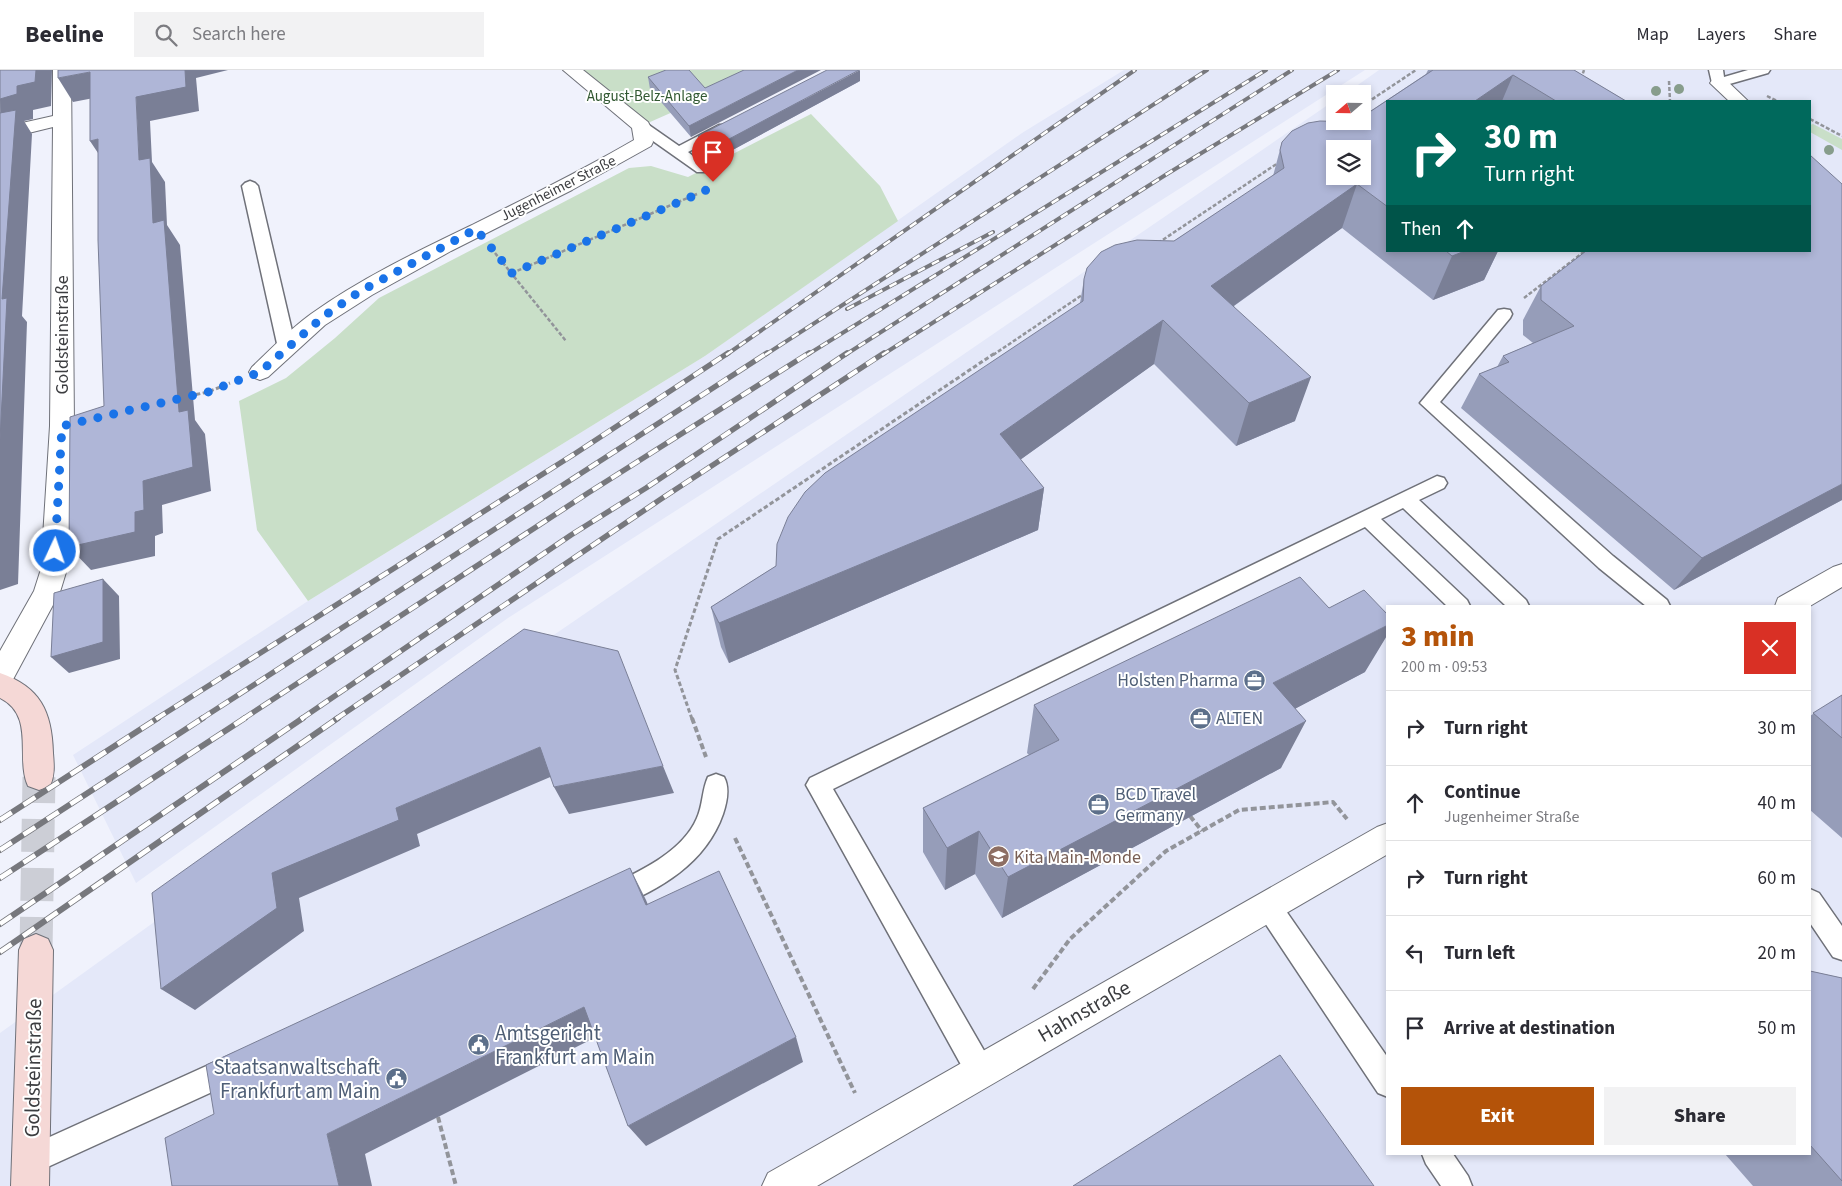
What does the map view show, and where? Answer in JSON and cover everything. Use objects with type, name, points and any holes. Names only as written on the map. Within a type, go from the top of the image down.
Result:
[{"type":"street","name":"Goldsteinstraße","points":[[0,677],[46,592],[54,568],[62,426],[62,70]]},
{"type":"street","points":[[572,70],[641,126]]},
{"type":"street","points":[[1718,77],[1738,100]]},
{"type":"street","points":[[0,134],[62,119]]},
{"type":"street","name":"Jugenheimer Straße","points":[[260,372],[324,316],[359,292],[476,229],[616,160],[644,142],[641,126]]},
{"type":"street","points":[[1790,605],[1842,574]]},
{"type":"street","points":[[0,686],[22,696],[31,707],[35,717],[39,777]]},
{"type":"street","name":"Hahnstraße","points":[[781,1186],[1386,838]]},
{"type":"street","name":"Goldsteinstraße","points":[[30,1173],[36,950]]},
{"type":"lane","points":[[1718,77],[1763,70]]},
{"type":"lane","points":[[678,152],[739,120]]},
{"type":"lane","points":[[641,126],[702,169]]},
{"type":"lane","points":[[250,186],[287,348]]},
{"type":"lane","points":[[1504,314],[1429,404],[1606,562],[1659,605]]},
{"type":"lane","points":[[980,1071],[818,784],[1437,483]]},
{"type":"lane","points":[[1405,499],[1518,605]]},
{"type":"lane","points":[[1367,517],[1459,605]]},
{"type":"lane","points":[[596,905],[658,875],[701,838],[716,801],[716,784]]},
{"type":"lane","points":[[1811,902],[1842,948]]},
{"type":"lane","points":[[1268,906],[1386,1080]]},
{"type":"lane","points":[[30,1173],[259,1056]]},
{"type":"lane","points":[[1437,1155],[1458,1186]]},
{"type":"path","points":[[1371,100],[1416,70]]},
{"type":"path","points":[[1581,81],[1584,70]]},
{"type":"path","points":[[1669,81],[1670,100]]},
{"type":"path","points":[[1811,120],[1842,136]]},
{"type":"path","points":[[1157,244],[1282,160]]},
{"type":"path","points":[[512,273],[705,191],[713,182],[702,169]]},
{"type":"path","points":[[476,229],[566,341]]},
{"type":"path","points":[[1504,314],[1584,252]]},
{"type":"path","points":[[854,1093],[728,822],[675,670],[718,539],[1091,288]]},
{"type":"path","points":[[181,398],[208,392],[260,372]]},
{"type":"path","points":[[1034,989],[1070,939],[1166,851],[1239,810],[1332,802],[1348,819]]},
{"type":"path","points":[[1190,816],[1202,831]]},
{"type":"path","points":[[438,1117],[456,1186]]},
{"type":"shaded area","points":[[1124,70],[1365,70],[1342,85],[1326,85],[1326,95],[508,618],[136,883],[73,755],[308,601],[705,356],[1022,133]]},
{"type":"shaded area","points":[[1379,70],[1842,70],[1842,1186],[0,1186],[0,1033],[545,641],[1326,106],[1326,130],[1371,130],[1371,85],[1358,85]]},
{"type":"green space","name":"August-Belz-Anlage","points":[[583,70],[768,70],[641,126]]},
{"type":"green space","points":[[811,114],[880,186],[898,221],[705,356],[308,601],[257,530],[239,401],[286,378],[335,338],[379,298],[629,168],[651,166],[688,177]]},
{"type":"green space","points":[[1811,125],[1842,139],[1842,150],[1811,133]]},
{"type":"building","points":[[0,70],[36,70],[35,82],[17,86],[17,94],[0,99]]},
{"type":"building","points":[[58,70],[185,70],[186,87],[136,97],[139,160],[150,158],[153,223],[164,220],[179,412],[188,410],[193,467],[143,481],[144,510],[135,512],[135,532],[69,547],[70,417],[104,406],[98,240],[98,139],[90,141],[90,72],[58,78]]},
{"type":"building","points":[[666,70],[689,70],[705,88],[744,70],[798,70],[689,126],[648,77]]},
{"type":"building","points":[[827,70],[859,70],[714,147],[698,136]]},
{"type":"building","points":[[1433,70],[1574,70],[1624,100],[1554,100],[1513,75],[1476,100],[1388,100]]},
{"type":"building","points":[[1386,101],[1386,206],[1358,185],[1371,185],[1371,140],[1326,140],[1326,185],[1356,185],[1211,286],[1311,377],[1249,403],[1163,320],[1000,434],[1044,488],[719,623],[711,607],[776,566],[777,544],[788,517],[805,492],[825,473],[1083,301],[1084,279],[1087,268],[1101,252],[1115,245],[1137,240],[1174,241],[1284,168],[1280,150],[1282,142],[1292,131],[1308,123],[1326,121],[1326,130],[1371,130],[1371,111]]},
{"type":"building","points":[[16,110],[2,299],[7,298],[0,440],[0,113]]},
{"type":"building","points":[[1811,156],[1842,184],[1842,484],[1702,558],[1479,374],[1509,362],[1503,356],[1574,326],[1541,300],[1541,286],[1585,252],[1811,252]]},
{"type":"building","points":[[1447,252],[1462,252],[1452,256]]},
{"type":"building","points":[[1300,577],[1329,608],[1364,590],[1386,613],[1386,626],[1273,683],[1306,721],[1008,877],[979,831],[947,848],[923,808],[1059,740],[1034,705]]},
{"type":"building","points":[[103,579],[103,642],[51,657],[54,593]]},
{"type":"building","points":[[524,629],[618,651],[663,766],[554,787],[540,747],[396,808],[399,820],[272,873],[277,908],[161,989],[152,893]]},
{"type":"building","points":[[1842,695],[1842,738],[1813,713]]},
{"type":"building","points":[[630,868],[646,905],[719,871],[796,1037],[628,1126],[584,1007],[327,1134],[339,1186],[172,1186],[165,1138],[214,1114],[206,1065]]},
{"type":"building","points":[[1811,971],[1842,978],[1842,1181],[1811,1146]]},
{"type":"building","points":[[1280,1055],[1374,1186],[1073,1186]]},
{"type":"tunnel","points":[[36,950],[39,777]]},
{"type":"railway","points":[[726,355],[1135,70]]},
{"type":"railway","points":[[765,355],[1207,70]]},
{"type":"railway","points":[[807,355],[1266,70]]},
{"type":"railway","points":[[845,355],[1292,70]]},
{"type":"railway","points":[[882,355],[1167,174],[1338,70]]},
{"type":"railway","points":[[847,309],[993,232]]},
{"type":"railway","points":[[156,719],[576,453],[728,353]]},
{"type":"railway","points":[[201,719],[767,353]]},
{"type":"railway","points":[[243,719],[588,493],[809,353]]},
{"type":"railway","points":[[301,719],[571,535],[646,488],[847,353]]},
{"type":"railway","points":[[336,719],[661,499],[884,353]]},
{"type":"railway","points":[[0,820],[158,718]]},
{"type":"railway","points":[[0,850],[203,718]]},
{"type":"railway","points":[[0,878],[245,718]]},
{"type":"railway","points":[[0,924],[303,718]]},
{"type":"railway","points":[[0,952],[338,718]]},
{"type":"place","name":"Holsten Pharma","points":[[1254,680]]},
{"type":"place","name":"ALTEN","points":[[1200,718]]},
{"type":"place","name":"BCD Travel Germany","points":[[1099,804]]},
{"type":"place","name":"Kita Main-Monde","points":[[998,857]]},
{"type":"place","name":"Amtsgericht Frankfurt am Main","points":[[479,1045]]},
{"type":"place","name":"Staatsanwaltschaft Frankfurt am Main","points":[[396,1079]]},
{"type":"route","points":[[55,551],[62,426],[208,392],[260,372],[324,316],[359,292],[476,229],[512,273],[705,191],[713,182]]}]
